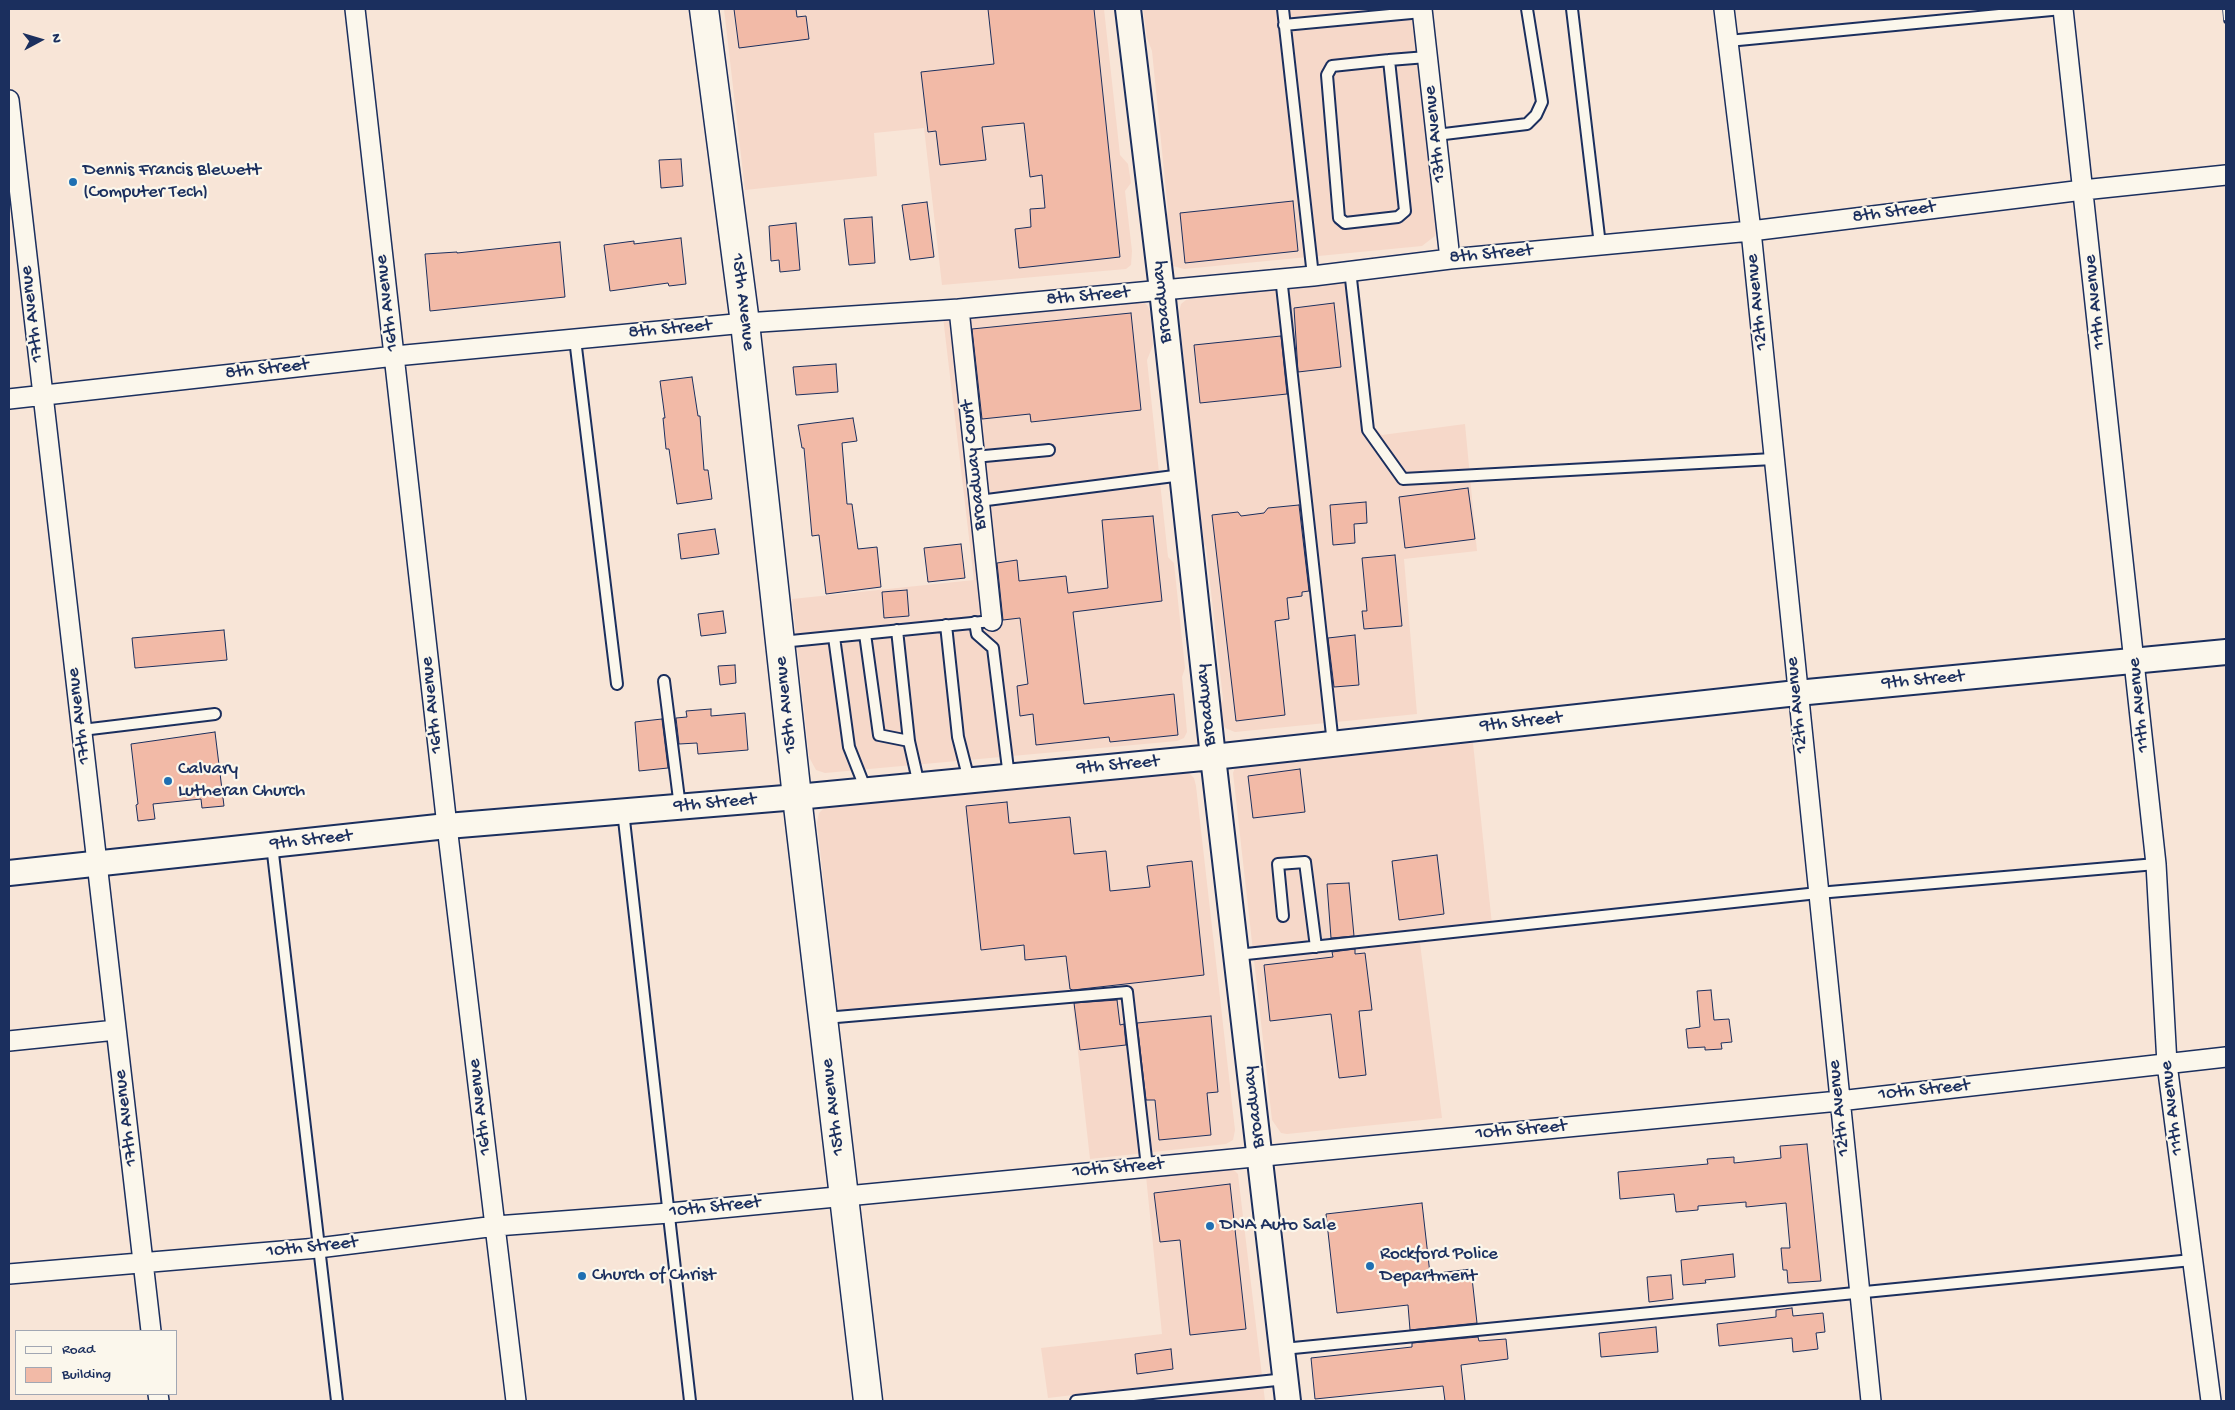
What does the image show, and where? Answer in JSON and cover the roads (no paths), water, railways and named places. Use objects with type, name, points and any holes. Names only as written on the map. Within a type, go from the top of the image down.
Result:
[{"type":"main road","name":"15th Avenue","points":[[704,9],[745,323],[797,797],[868,1401]]},
{"type":"street","name":"16th Avenue","points":[[354,9],[447,826],[516,1401]]},
{"type":"street","name":"Broadway","points":[[1128,9],[1162,290],[1213,757],[1287,1390]]},
{"type":"street","name":"12th Avenue","points":[[1724,9],[1751,231],[1871,1401]]},
{"type":"street","name":"11th Avenue","points":[[2062,9],[2156,864],[2167,1064],[2211,1401]]},
{"type":"street","name":"13th Avenue","points":[[1422,10],[1450,259]]},
{"type":"street","name":"17th Avenue","points":[[9,100],[151,1330]]},
{"type":"street","name":"8th Street","points":[[9,399],[575,338],[745,323],[959,309],[1281,277],[1313,276],[1450,259],[1751,231],[2083,190],[2226,175]]},
{"type":"street","name":"Broadway Court","points":[[959,309],[979,501],[983,622]]},
{"type":"street","name":"9th Street","points":[[9,873],[447,826],[797,797],[1213,757],[1797,693],[2226,652]]},
{"type":"street","points":[[9,1041],[116,1030]]},
{"type":"street","name":"10th Street","points":[[9,1274],[318,1248],[496,1226],[669,1213],[1839,1101],[2226,1057]]},
{"type":"lane","points":[[1283,9],[1313,276]]},
{"type":"lane","points":[[1436,135],[1527,124],[1536,115],[1542,102],[1528,9]]},
{"type":"lane","points":[[1572,9],[1600,245]]},
{"type":"lane","points":[[1728,41],[2062,9]]},
{"type":"lane","points":[[1284,25],[1422,10]]},
{"type":"lane","points":[[1389,60],[1405,211],[1398,218],[1345,222],[1339,218],[1327,75],[1332,66],[1389,60],[1427,57]]},
{"type":"lane","points":[[1350,270],[1368,430],[1403,479],[1773,459]]},
{"type":"lane","points":[[1281,277],[1333,744]]},
{"type":"lane","points":[[575,338],[617,684]]},
{"type":"lane","points":[[974,457],[1049,450]]},
{"type":"lane","points":[[979,501],[1182,475]]},
{"type":"lane","points":[[780,642],[983,622]]},
{"type":"lane","points":[[983,622],[977,634],[993,648],[1009,777]]},
{"type":"lane","points":[[946,625],[958,737],[968,780]]},
{"type":"lane","points":[[897,630],[909,741],[919,785]]},
{"type":"lane","points":[[865,634],[879,735],[909,741]]},
{"type":"lane","points":[[834,637],[849,747],[866,790]]},
{"type":"lane","points":[[664,682],[680,807]]},
{"type":"lane","points":[[82,730],[215,714]]},
{"type":"lane","points":[[624,811],[690,1401]]},
{"type":"lane","points":[[272,845],[337,1401]]},
{"type":"lane","points":[[1283,916],[1278,864],[1305,862],[1316,947]]},
{"type":"lane","points":[[1237,955],[1818,893],[2156,864]]},
{"type":"lane","points":[[824,1018],[1127,992],[1147,1167]]},
{"type":"lane","points":[[1283,1349],[2192,1260]]},
{"type":"lane","points":[[1076,1401],[1287,1390]]},
{"type":"railway","points":[[2225,9],[2226,21]]},
{"type":"place","name":"Dennis Francis Blewett (Computer Tech)","points":[[73,182]]},
{"type":"place","name":"Calvary Lutheran Church","points":[[168,781]]},
{"type":"place","name":"DNA Auto Sale","points":[[1210,1226]]},
{"type":"place","name":"Rockford Police Department","points":[[1370,1266]]},
{"type":"place","name":"Church of Christ","points":[[582,1276]]}]
